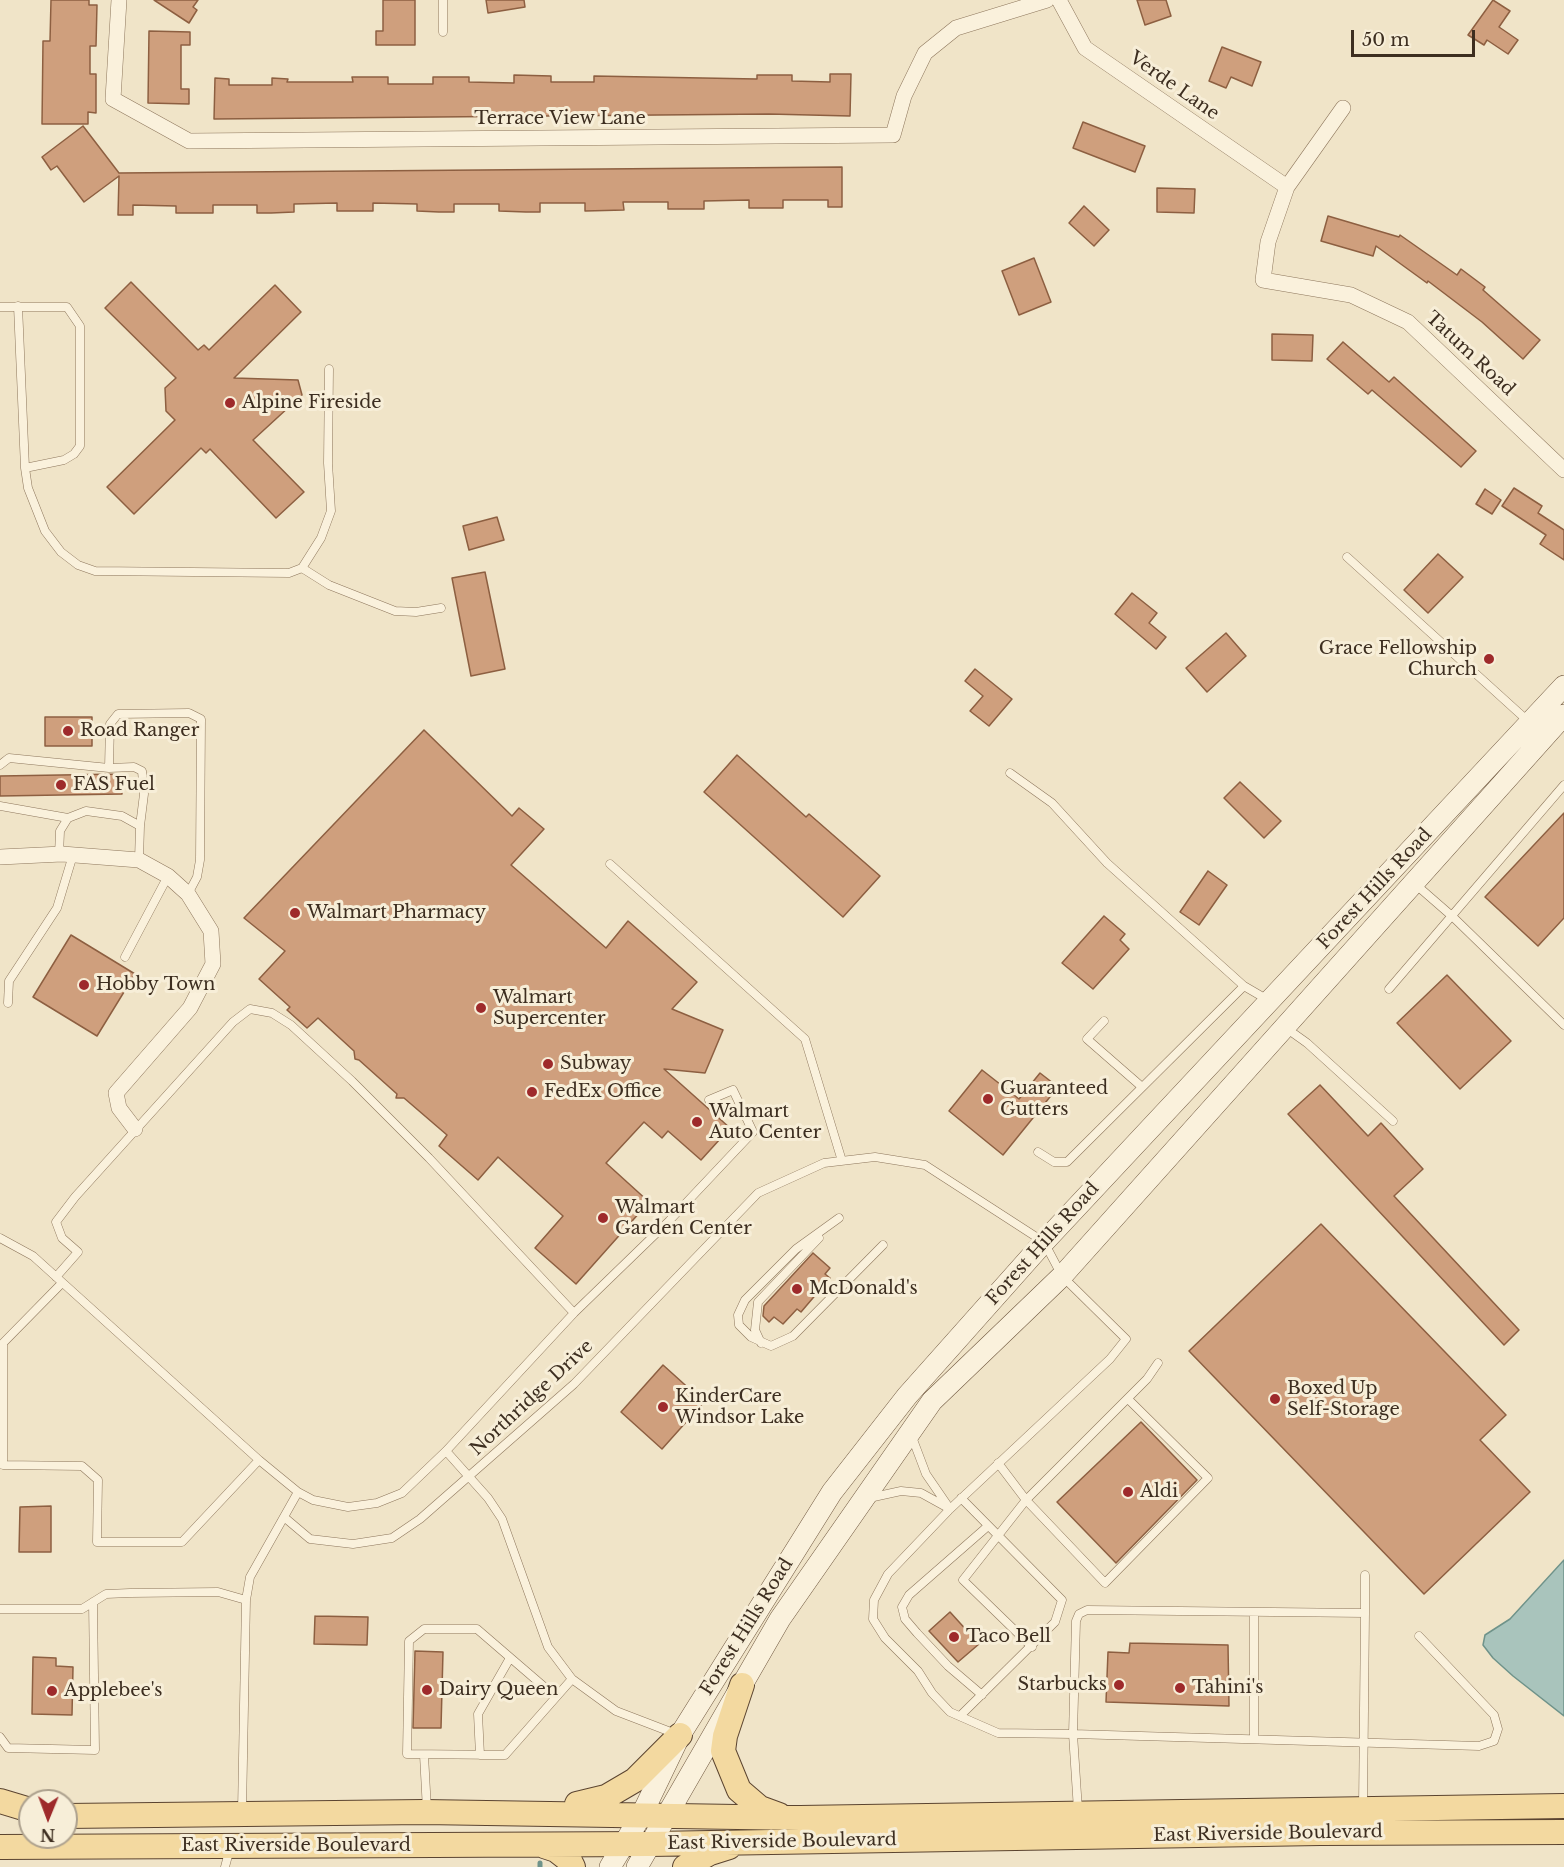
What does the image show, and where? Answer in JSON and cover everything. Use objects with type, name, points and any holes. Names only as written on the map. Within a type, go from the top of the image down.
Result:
[{"type":"main road","points":[[742,1686],[725,1736],[723,1751],[739,1790],[760,1808],[784,1817]]},
{"type":"main road","points":[[509,1813],[574,1805],[606,1797],[635,1780],[680,1736]]},
{"type":"main road","points":[[0,1801],[18,1806]]},
{"type":"main road","name":"East Riverside Boulevard","points":[[78,1816],[427,1812],[784,1817],[1564,1806]]},
{"type":"main road","points":[[0,1816],[18,1816]]},
{"type":"main road","name":"East Riverside Boulevard","points":[[0,1847],[228,1857],[517,1845],[1564,1832]]},
{"type":"main road","points":[[685,1867],[710,1853],[746,1841]]},
{"type":"main road","points":[[517,1845],[539,1845],[556,1850],[570,1861],[573,1867]]},
{"type":"street","name":"Terrace View Lane","points":[[119,0],[113,99],[189,141],[893,135],[904,96],[926,53],[956,28],[1047,0]]},
{"type":"street","name":"Verde Lane","points":[[1059,0],[1085,48],[1287,187]]},
{"type":"street","points":[[1287,187],[1343,108]]},
{"type":"street","name":"Tatum Road","points":[[1287,187],[1268,242],[1263,280],[1351,296],[1408,322],[1564,470]]},
{"type":"street","name":"Forest Hills Road","points":[[610,1867],[642,1814],[680,1736],[832,1492],[907,1396],[1044,1242],[1564,687]]},
{"type":"street","name":"Forest Hills Road","points":[[637,1867],[780,1619],[932,1401],[1062,1276],[1564,715]]},
{"type":"street","points":[[0,857],[66,855],[139,860],[168,876],[188,894],[211,931],[213,964],[190,1008],[116,1093],[119,1108],[135,1129]]},
{"type":"lane","points":[[443,0],[443,32]]},
{"type":"lane","points":[[18,306],[25,468],[28,488],[45,531],[61,552],[95,572],[289,573],[302,568],[321,538],[331,511],[328,463],[328,369]]},
{"type":"lane","points":[[0,307],[67,307],[80,326],[80,446],[74,454],[64,460],[25,468]]},
{"type":"lane","points":[[1347,557],[1531,723]]},
{"type":"lane","points":[[302,568],[329,585],[395,611],[416,612],[441,608]]},
{"type":"lane","points":[[110,768],[110,724],[118,714],[189,713],[201,719],[200,860],[197,878],[188,894]]},
{"type":"lane","points":[[0,765],[9,758],[110,768],[134,767],[142,771],[144,794],[139,860]]},
{"type":"lane","points":[[1010,773],[1052,803],[1107,863],[1244,986],[1269,1000]]},
{"type":"lane","points":[[1389,989],[1564,785]]},
{"type":"lane","points":[[0,806],[68,818],[86,812],[122,816],[140,826]]},
{"type":"lane","points":[[8,1003],[9,981],[57,908],[66,855],[60,831],[68,818]]},
{"type":"lane","points":[[610,864],[805,1039],[842,1161]]},
{"type":"lane","points":[[125,957],[168,876]]},
{"type":"lane","points":[[1413,882],[1453,917],[1564,1024]]},
{"type":"lane","points":[[1038,1152],[1054,1162],[1067,1162],[1244,986]]},
{"type":"lane","points":[[259,1460],[182,1542],[97,1542],[98,1480],[82,1466],[3,1465],[3,1343],[59,1280],[78,1252],[62,1238],[57,1222],[75,1197],[135,1129],[232,1022],[250,1009],[272,1013],[291,1025],[359,1087],[574,1313]]},
{"type":"lane","points":[[1104,1022],[1087,1039],[1142,1087]]},
{"type":"lane","points":[[1284,1027],[1306,1043],[1393,1121]]},
{"type":"lane","points":[[2,1240],[33,1256],[259,1460],[298,1492],[313,1500],[348,1507],[377,1503],[402,1493],[446,1451],[574,1313],[669,1221],[753,1132],[733,1090],[709,1100]]},
{"type":"lane","name":"Northridge Drive","points":[[284,1517],[310,1539],[353,1544],[392,1538],[420,1520],[574,1384],[758,1193],[824,1163],[875,1157],[925,1165],[1044,1242]]},
{"type":"lane","points":[[761,1343],[755,1330],[758,1302],[839,1218],[796,1249],[745,1300],[738,1315],[739,1325],[761,1343],[771,1346],[793,1336],[883,1245]]},
{"type":"lane","points":[[1044,1242],[1062,1276],[1126,1339],[1110,1359],[950,1509],[888,1574],[874,1600],[873,1619],[885,1638],[918,1671],[932,1693],[950,1712],[998,1733],[1254,1738],[1479,1746],[1494,1741],[1498,1729],[1494,1715],[1419,1636]]},
{"type":"lane","points":[[1032,1647],[963,1580],[1026,1500],[1128,1399],[1158,1363]]},
{"type":"lane","points":[[998,1463],[1026,1500],[1105,1583],[1208,1478],[1128,1399]]},
{"type":"lane","points":[[911,1432],[916,1454],[926,1474],[950,1509]]},
{"type":"lane","points":[[446,1451],[488,1498],[502,1519],[548,1647],[572,1679],[616,1711],[680,1736]]},
{"type":"lane","points":[[864,1498],[901,1491],[921,1493],[950,1509]]},
{"type":"lane","points":[[241,1815],[246,1599],[250,1577],[298,1492]]},
{"type":"lane","points":[[960,1716],[1055,1622],[1062,1600],[996,1536],[962,1498]]},
{"type":"lane","points":[[982,1695],[948,1666],[917,1633],[905,1619],[902,1607],[909,1595],[988,1526]]},
{"type":"lane","points":[[1364,1809],[1365,1575]]},
{"type":"lane","points":[[0,1609],[82,1609],[106,1594],[130,1593],[218,1592],[246,1599]]},
{"type":"lane","points":[[0,1737],[8,1748],[95,1750],[93,1602]]},
{"type":"lane","points":[[1078,1813],[1073,1734],[1076,1621],[1079,1614],[1087,1610],[1365,1613]]},
{"type":"lane","points":[[1254,1612],[1254,1738]]},
{"type":"lane","points":[[556,1697],[477,1629],[424,1629],[409,1641],[407,1754],[505,1755],[572,1679]]},
{"type":"lane","points":[[480,1755],[478,1714],[510,1658]]},
{"type":"lane","points":[[424,1755],[427,1812]]},
{"type":"water","points":[[1564,1560],[1564,1716],[1513,1676],[1493,1658],[1483,1645],[1485,1635],[1510,1619]]},
{"type":"building","points":[[51,0],[89,0],[89,5],[97,5],[96,46],[90,46],[90,74],[96,74],[96,113],[88,112],[88,124],[42,124],[43,41],[50,41]]},
{"type":"building","points":[[154,0],[198,0],[193,7],[197,10],[189,23]]},
{"type":"building","points":[[383,0],[415,0],[415,45],[376,45],[376,31],[383,31]]},
{"type":"building","points":[[486,0],[524,0],[525,7],[488,13]]},
{"type":"building","points":[[1137,0],[1166,0],[1171,16],[1145,25]]},
{"type":"building","points":[[1493,0],[1510,11],[1499,27],[1518,40],[1508,54],[1487,40],[1484,45],[1468,35]]},
{"type":"building","points":[[149,31],[190,32],[190,45],[181,45],[181,89],[189,89],[189,104],[148,103]]},
{"type":"building","points":[[1222,47],[1261,62],[1252,86],[1231,77],[1226,88],[1209,81]]},
{"type":"building","points":[[830,74],[851,74],[850,116],[769,114],[214,119],[215,78],[229,79],[229,85],[272,85],[272,78],[288,79],[287,82],[353,82],[352,77],[388,77],[388,84],[433,84],[433,77],[469,77],[469,82],[514,83],[514,75],[551,76],[551,82],[594,82],[594,76],[757,79],[757,75],[792,75],[792,81],[830,82]]},
{"type":"building","points":[[1083,122],[1145,146],[1135,172],[1073,148]]},
{"type":"building","points":[[83,126],[119,173],[842,167],[842,207],[828,207],[828,200],[783,200],[783,208],[749,208],[749,200],[704,201],[704,209],[668,209],[668,202],[623,202],[624,210],[585,211],[585,203],[540,203],[540,212],[499,211],[499,204],[454,204],[454,212],[439,212],[417,211],[417,204],[373,203],[373,211],[337,211],[337,203],[294,204],[294,212],[257,213],[257,205],[213,205],[213,213],[176,213],[176,206],[133,205],[133,215],[118,215],[119,176],[84,202],[57,166],[51,170],[42,157]]},
{"type":"building","points":[[1157,188],[1195,189],[1194,213],[1157,212]]},
{"type":"building","points":[[1084,206],[1109,230],[1094,246],[1069,223]]},
{"type":"building","points":[[1328,216],[1399,237],[1400,235],[1457,275],[1461,269],[1485,287],[1483,290],[1540,340],[1523,359],[1482,322],[1428,281],[1427,283],[1376,246],[1373,256],[1321,241]]},
{"type":"building","points":[[1034,258],[1051,302],[1019,315],[1002,271]]},
{"type":"building","name":"Alpine Fireside","points":[[131,282],[198,350],[204,345],[209,350],[275,285],[301,312],[234,378],[298,380],[302,395],[253,440],[304,492],[276,518],[210,449],[206,453],[201,448],[134,514],[107,487],[175,420],[166,411],[165,388],[176,378],[105,308]]},
{"type":"building","points":[[1272,334],[1313,335],[1312,361],[1272,360]]},
{"type":"building","points":[[1343,342],[1389,382],[1394,377],[1476,451],[1461,467],[1372,390],[1368,394],[1327,359]]},
{"type":"building","points":[[1514,488],[1542,506],[1538,513],[1564,530],[1564,560],[1540,544],[1546,535],[1502,506]]},
{"type":"building","points":[[1485,489],[1501,500],[1492,514],[1476,504]]},
{"type":"building","points":[[497,517],[504,540],[469,550],[463,526]]},
{"type":"building","points":[[1438,554],[1463,577],[1428,613],[1404,590]]},
{"type":"building","points":[[485,572],[505,669],[471,676],[452,578]]},
{"type":"building","points":[[1132,593],[1157,613],[1149,623],[1166,637],[1156,649],[1115,614]]},
{"type":"building","points":[[1226,633],[1246,656],[1207,692],[1186,668]]},
{"type":"building","points":[[975,669],[1012,699],[989,726],[970,711],[983,696],[965,681]]},
{"type":"building","name":"Road Ranger","points":[[45,717],[92,717],[92,746],[45,746]]},
{"type":"building","name":"Walmart Supercenter","points":[[424,730],[512,816],[519,808],[544,829],[511,865],[606,948],[628,921],[697,982],[672,1009],[723,1030],[705,1073],[664,1069],[730,1128],[701,1160],[668,1131],[662,1138],[644,1122],[606,1163],[649,1202],[576,1284],[535,1248],[563,1216],[498,1157],[478,1180],[439,1146],[447,1135],[404,1098],[396,1098],[397,1094],[355,1059],[354,1051],[318,1018],[307,1028],[287,1010],[290,1007],[259,979],[285,951],[244,918]]},
{"type":"building","points":[[737,755],[806,817],[809,814],[880,876],[843,917],[704,792]]},
{"type":"building","name":"FAS Fuel","points":[[121,774],[122,794],[0,796],[0,776]]},
{"type":"building","points":[[1240,782],[1281,821],[1264,838],[1224,798]]},
{"type":"building","points":[[1564,813],[1564,918],[1538,946],[1485,897]]},
{"type":"building","points":[[1208,871],[1227,885],[1199,925],[1180,912]]},
{"type":"building","points":[[1104,916],[1125,934],[1120,940],[1129,949],[1093,989],[1062,963]]},
{"type":"building","name":"Hobby Town","points":[[71,935],[135,974],[97,1036],[33,997]]},
{"type":"building","points":[[1447,975],[1511,1041],[1460,1089],[1397,1023]]},
{"type":"building","points":[[982,1070],[1019,1099],[1040,1073],[1058,1087],[1003,1155],[949,1111]]},
{"type":"building","points":[[1320,1085],[1368,1136],[1381,1123],[1423,1169],[1394,1196],[1519,1330],[1504,1345],[1288,1114]]},
{"type":"building","points":[[1321,1224],[1506,1415],[1480,1440],[1530,1492],[1424,1594],[1189,1351]]},
{"type":"building","name":"McDonald's","points":[[813,1253],[830,1268],[825,1274],[830,1278],[801,1312],[797,1309],[783,1324],[774,1317],[769,1322],[763,1316],[764,1306]]},
{"type":"building","name":"KinderCare Windsor Lake","points":[[663,1365],[704,1402],[662,1449],[621,1412]]},
{"type":"building","name":"Aldi","points":[[1141,1422],[1197,1480],[1116,1563],[1057,1502]]},
{"type":"building","points":[[51,1506],[51,1552],[19,1552],[20,1507]]},
{"type":"building","name":"Taco Bell","points":[[950,1612],[979,1644],[958,1662],[929,1631]]},
{"type":"building","points":[[315,1616],[368,1617],[367,1645],[314,1644]]},
{"type":"building","points":[[1130,1643],[1228,1645],[1229,1706],[1106,1702],[1108,1652],[1129,1653]]},
{"type":"building","name":"Dairy Queen","points":[[415,1651],[443,1652],[441,1728],[413,1728]]},
{"type":"building","name":"Applebee's","points":[[33,1657],[56,1658],[56,1666],[73,1667],[72,1715],[32,1714]]},
{"type":"place","name":"Alpine Fireside","points":[[230,403]]},
{"type":"place","name":"Grace Fellowship Church","points":[[1489,659]]},
{"type":"place","name":"Road Ranger","points":[[68,731]]},
{"type":"place","name":"FAS Fuel","points":[[61,785]]},
{"type":"place","name":"Walmart Pharmacy","points":[[295,913]]},
{"type":"place","name":"Hobby Town","points":[[84,985]]},
{"type":"place","name":"Walmart Supercenter","points":[[481,1008]]},
{"type":"place","name":"Subway","points":[[548,1064]]},
{"type":"place","name":"FedEx Office","points":[[532,1092]]},
{"type":"place","name":"Guaranteed Gutters","points":[[988,1099]]},
{"type":"place","name":"Walmart Auto Center","points":[[697,1122]]},
{"type":"place","name":"Walmart Garden Center","points":[[603,1218]]},
{"type":"place","name":"McDonald's","points":[[797,1289]]},
{"type":"place","name":"Boxed Up Self-Storage","points":[[1275,1399]]},
{"type":"place","name":"KinderCare Windsor Lake","points":[[663,1407]]},
{"type":"place","name":"Aldi","points":[[1128,1492]]},
{"type":"place","name":"Taco Bell","points":[[954,1637]]},
{"type":"place","name":"Starbucks","points":[[1119,1685]]},
{"type":"place","name":"Tahini's","points":[[1180,1688]]},
{"type":"place","name":"Dairy Queen","points":[[427,1690]]},
{"type":"place","name":"Applebee's","points":[[52,1691]]}]
